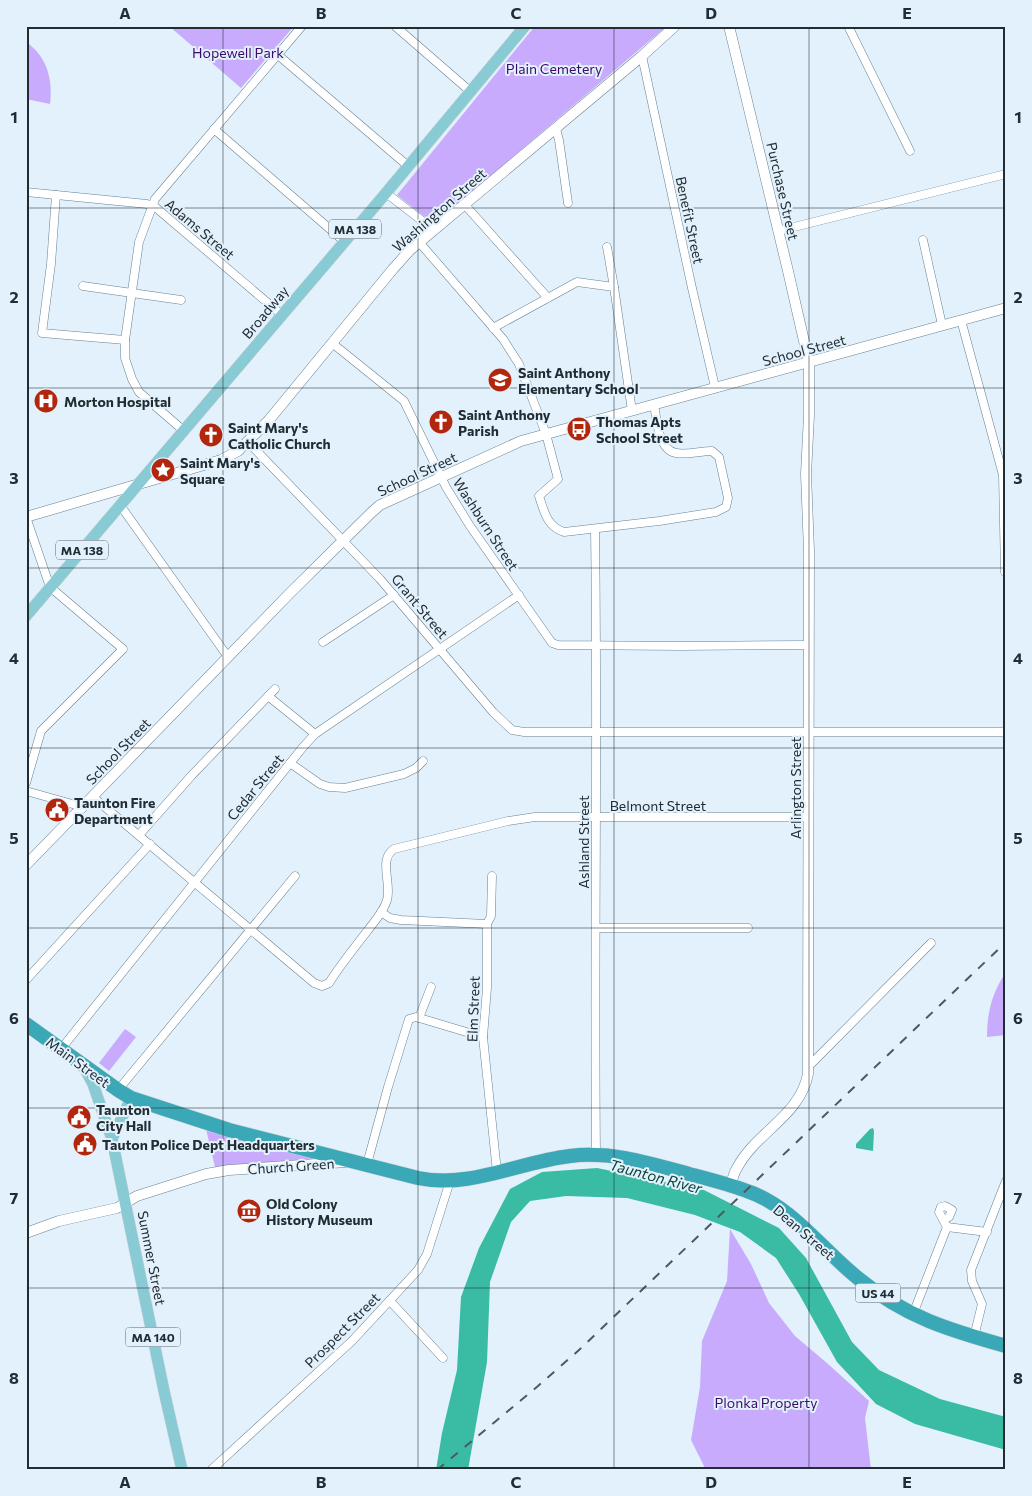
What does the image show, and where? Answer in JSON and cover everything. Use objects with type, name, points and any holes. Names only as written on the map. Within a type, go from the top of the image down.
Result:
[{"type":"highway","name":"Main Street","points":[[26,1024],[132,1098]]},
{"type":"highway","name":"Church Green","points":[[132,1098],[229,1130],[352,1160]]},
{"type":"highway","name":"Dean Street","points":[[352,1160],[424,1180],[450,1181],[469,1179],[540,1161],[596,1154],[619,1156],[731,1186],[754,1194],[783,1211],[858,1279],[886,1299],[913,1314],[947,1329],[1006,1346]]},
{"type":"main road","name":"Broadway","points":[[26,616],[345,242],[525,26]]},
{"type":"main road","name":"Summer Street","points":[[82,1064],[93,1084],[112,1139],[182,1470]]},
{"type":"main road","points":[[112,1139],[132,1098]]},
{"type":"main road","points":[[103,1112],[113,1120],[123,1117]]},
{"type":"street","points":[[184,431],[137,390],[126,362],[125,340],[138,247],[156,197],[302,26]]},
{"type":"street","points":[[395,26],[471,92]]},
{"type":"street","name":"Washington Street","points":[[248,442],[273,415],[393,269],[419,242],[556,129],[675,26]]},
{"type":"street","name":"Purchase Street","points":[[729,26],[809,363]]},
{"type":"street","points":[[848,26],[910,151]]},
{"type":"street","points":[[278,55],[408,166]]},
{"type":"street","name":"Benefit Street","points":[[642,56],[715,388]]},
{"type":"street","points":[[214,129],[345,242]]},
{"type":"street","points":[[556,129],[568,203]]},
{"type":"street","points":[[778,232],[1006,174]]},
{"type":"street","name":"Adams Street","points":[[26,192],[152,205],[170,218],[282,315]]},
{"type":"street","points":[[386,193],[434,230]]},
{"type":"street","points":[[56,195],[52,258],[42,333],[125,340]]},
{"type":"street","points":[[465,205],[548,298]]},
{"type":"street","points":[[923,240],[942,326]]},
{"type":"street","points":[[419,242],[507,345],[519,364],[546,434],[558,479],[539,496],[548,520],[554,529],[564,532],[594,529],[716,512],[726,507],[728,498],[719,457],[712,451],[680,453],[669,450],[662,440],[654,405]]},
{"type":"street","points":[[607,247],[632,411]]},
{"type":"street","points":[[493,328],[577,282],[614,287]]},
{"type":"street","points":[[83,286],[181,300]]},
{"type":"street","name":"School Street","points":[[26,865],[342,541],[378,507],[516,443],[961,320],[1005,310]]},
{"type":"street","points":[[961,320],[1004,475],[1005,572]]},
{"type":"street","name":"Washburn Street","points":[[332,343],[404,401],[441,478],[465,518],[552,643],[558,645],[597,645]]},
{"type":"street","name":"Arlington Street","points":[[731,1186],[740,1162],[794,1107],[807,1081],[809,1066],[808,551],[806,474],[809,363]]},
{"type":"street","points":[[26,783],[41,731],[123,649],[50,587],[26,517],[223,460],[236,453],[248,442]]},
{"type":"street","name":"Grant Street","points":[[248,442],[394,595],[493,712],[512,730],[524,732],[1006,732]]},
{"type":"street","points":[[120,505],[228,657]]},
{"type":"street","name":"Ashland Street","points":[[594,529],[597,645],[595,732],[596,1154]]},
{"type":"street","points":[[323,642],[394,595]]},
{"type":"street","name":"Cedar Street","points":[[61,1049],[315,734],[518,596]]},
{"type":"street","points":[[597,645],[808,645]]},
{"type":"street","points":[[139,835],[192,775],[275,690]]},
{"type":"street","points":[[268,696],[315,734]]},
{"type":"street","points":[[290,763],[320,784],[329,787],[345,788],[404,774],[416,768],[424,761]]},
{"type":"street","points":[[26,791],[83,807]]},
{"type":"street","points":[[93,797],[314,983],[322,986],[329,983],[381,912],[390,918],[408,921],[487,924]]},
{"type":"street","name":"Belmont Street","points":[[381,912],[388,898],[386,858],[391,851],[400,847],[508,821],[535,817],[809,817]]},
{"type":"street","points":[[26,980],[150,844]]},
{"type":"street","points":[[118,1090],[295,876]]},
{"type":"street","name":"Elm Street","points":[[492,876],[491,916],[487,924],[487,988],[483,1037],[497,1172]]},
{"type":"street","points":[[596,928],[748,928]]},
{"type":"street","points":[[809,1066],[931,943]]},
{"type":"street","points":[[419,1018],[431,987]]},
{"type":"street","points":[[367,1164],[407,1023],[411,1017],[483,1037]]},
{"type":"street","name":"Church Green","points":[[26,1233],[59,1221],[115,1209],[137,1196],[215,1172],[335,1164],[352,1160]]},
{"type":"street","name":"Prospect Street","points":[[211,1470],[352,1341],[423,1265],[450,1181]]},
{"type":"street","points":[[974,1337],[982,1304],[972,1281],[971,1270],[1006,1181]]},
{"type":"street","points":[[913,1314],[945,1223],[986,1232]]},
{"type":"street","points":[[390,1301],[444,1358]]},
{"type":"green space","name":"Hopewell Park","points":[[169,26],[294,26],[241,88]]},
{"type":"green space","name":"Plain Cemetery","points":[[535,26],[667,26],[434,224],[397,195]]},
{"type":"green space","points":[[26,42],[44,61],[49,78],[50,104],[26,99]]},
{"type":"green space","points":[[1006,972],[1006,1035],[987,1037],[991,1003]]},
{"type":"green space","points":[[125,1029],[136,1037],[109,1071],[99,1063]]},
{"type":"green space","points":[[206,1129],[315,1159],[215,1167]]},
{"type":"green space","name":"Plonka Property","points":[[730,1229],[751,1264],[769,1303],[795,1336],[869,1401],[865,1418],[871,1470],[706,1470],[691,1440],[700,1387],[702,1341],[727,1281]]},
{"type":"shaded area","points":[[873,1128],[873,1151],[856,1148],[856,1144]]},
{"type":"shaded area","points":[[597,1168],[704,1190],[779,1228],[806,1258],[852,1342],[879,1370],[940,1399],[1006,1417],[1006,1450],[915,1424],[876,1404],[837,1362],[799,1294],[776,1258],[740,1232],[695,1215],[627,1198],[566,1196],[530,1201],[511,1222],[490,1282],[487,1362],[468,1470],[436,1470],[442,1433],[457,1370],[461,1297],[479,1248],[510,1189],[542,1172]]},
{"type":"railway","points":[[437,1470],[579,1350],[1006,942]]},
{"type":"place","name":"Saint Anthony Elementary School","points":[[500,380]]},
{"type":"place","name":"Morton Hospital","points":[[46,401]]},
{"type":"place","name":"Saint Anthony Parish","points":[[441,422]]},
{"type":"place","name":"Thomas Apts School Street","points":[[579,429]]},
{"type":"place","name":"Saint Mary's Catholic Church","points":[[211,435]]},
{"type":"place","name":"Saint Mary's Square","points":[[163,470]]},
{"type":"place","name":"Taunton Fire Department","points":[[57,810]]},
{"type":"place","name":"Taunton City Hall","points":[[79,1117]]},
{"type":"place","name":"Tauton Police Dept Headquarters","points":[[85,1144]]},
{"type":"place","name":"Old Colony History Museum","points":[[249,1211]]},
{"type":"water label","name":"Taunton River","points":[[656,1176]]}]
